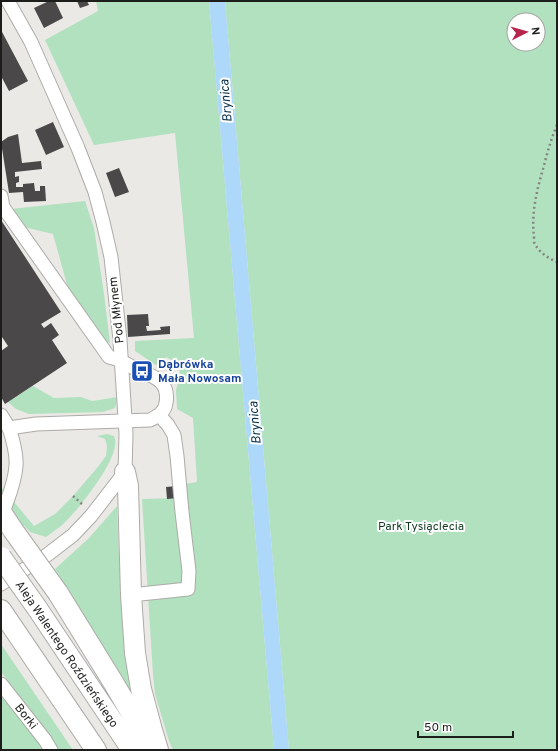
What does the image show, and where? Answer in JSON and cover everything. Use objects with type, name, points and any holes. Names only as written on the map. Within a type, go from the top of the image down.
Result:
[{"type":"highway","points":[[125,472],[128,486],[133,627],[138,671],[148,716],[158,750]]},
{"type":"highway","points":[[1,512],[58,593],[153,750]]},
{"type":"highway","name":"Aleja Walentego Roździeńskiego","points":[[1,557],[132,750]]},
{"type":"highway","points":[[1,610],[7,621],[96,750]]},
{"type":"street","name":"Pod Młynem","points":[[8,1],[31,42],[78,148],[95,192],[104,222],[111,257],[120,340],[126,434],[125,472]]},
{"type":"street","points":[[1,196],[3,207],[109,357],[156,377],[162,383],[167,398],[166,406],[160,416],[150,420],[36,424],[9,428]]},
{"type":"street","points":[[1,415],[9,428],[14,443],[16,465],[13,485],[5,507],[1,508]]},
{"type":"street","points":[[131,595],[188,589],[189,571],[174,435],[160,416]]},
{"type":"street","points":[[1,584],[47,555],[73,535],[91,516],[125,472]]},
{"type":"street","name":"Borki","points":[[1,684],[45,740],[51,750]]},
{"type":"path","points":[[557,125],[551,139],[536,192],[533,229],[534,242],[541,252],[557,262]]},
{"type":"path","points":[[73,496],[85,507]]},
{"type":"green space","points":[[96,1],[209,1],[274,750],[173,750],[155,694],[142,499],[178,498],[185,484],[197,482],[193,418],[177,409],[176,390],[180,376],[179,364],[166,357],[159,367],[135,351],[135,341],[194,338],[175,133],[94,145],[45,40],[98,11]]},
{"type":"green space","name":"Park Tysiąclecia","points":[[225,1],[557,1],[557,750],[289,750]]},
{"type":"green space","points":[[85,201],[94,228],[110,343],[103,340],[69,292],[53,234],[24,227],[11,209]]},
{"type":"green space","points":[[33,386],[54,398],[81,397],[92,401],[118,397],[115,408],[103,412],[29,414],[16,409],[8,402]]},
{"type":"green space","points":[[107,434],[114,436],[115,438],[113,454],[101,476],[76,511],[68,520],[46,537],[30,532],[10,511],[1,497],[1,487],[34,526],[55,514],[97,468],[106,456],[107,446],[105,439],[97,436]]},
{"type":"green space","points":[[117,506],[121,580],[137,708],[82,612],[55,569],[89,538]]},
{"type":"green space","points":[[1,644],[73,750],[59,750],[43,726],[1,672]]},
{"type":"green space","points":[[1,694],[34,736],[43,750],[1,750]]},
{"type":"water","name":"Brynica","points":[[209,1],[225,1],[289,750],[274,750]]},
{"type":"building","points":[[49,1],[55,1],[63,18],[44,28],[34,8]]},
{"type":"building","points":[[77,1],[87,1],[89,5],[80,8]]},
{"type":"building","points":[[1,30],[28,81],[9,91],[1,76]]},
{"type":"building","points":[[53,122],[64,147],[46,155],[35,130]]},
{"type":"building","points":[[18,134],[22,163],[41,161],[42,169],[15,172],[15,177],[19,176],[19,182],[16,183],[16,187],[23,187],[23,184],[34,183],[35,191],[40,191],[40,186],[45,186],[46,201],[24,202],[23,192],[9,193],[1,142],[8,137]]},
{"type":"building","points":[[119,168],[129,192],[115,197],[106,173]]},
{"type":"building","points":[[1,220],[61,312],[41,324],[44,328],[51,323],[59,335],[52,340],[67,363],[5,404],[1,397],[1,351],[8,346],[1,337]]},
{"type":"building","points":[[148,314],[149,326],[146,326],[147,331],[161,330],[160,327],[170,326],[170,334],[128,337],[127,315]]},
{"type":"building","points":[[177,486],[178,498],[167,499],[166,487]]},
{"type":"place","name":"Dąbrówka Mała Nowosam","points":[[142,371]]}]
